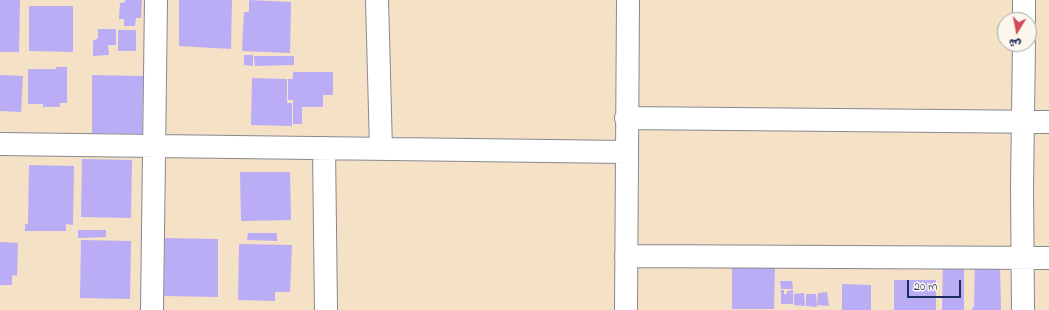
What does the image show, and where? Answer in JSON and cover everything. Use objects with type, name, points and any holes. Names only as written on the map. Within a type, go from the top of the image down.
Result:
[{"type":"street","points":[[152,310],[156,0]]},
{"type":"street","points":[[377,0],[381,149]]},
{"type":"street","points":[[626,310],[626,118],[628,0]]},
{"type":"street","points":[[1024,0],[1024,12]]},
{"type":"street","points":[[1023,310],[1022,187],[1024,52]]},
{"type":"street","points":[[626,118],[1049,122]]},
{"type":"street","points":[[0,144],[626,152]]},
{"type":"street","points":[[324,148],[326,310]]},
{"type":"street","points":[[626,256],[1049,258]]},
{"type":"building","points":[[0,0],[20,0],[19,52],[0,52]]},
{"type":"building","points":[[125,0],[142,0],[141,18],[136,18],[135,26],[124,26],[124,19],[119,19],[120,3],[125,2]]},
{"type":"building","points":[[179,0],[232,0],[231,49],[179,46]]},
{"type":"building","points":[[249,0],[291,2],[290,53],[242,51],[244,12],[249,12]]},
{"type":"building","points":[[29,6],[73,6],[73,52],[29,51]]},
{"type":"building","points":[[98,29],[116,29],[116,45],[108,45],[109,55],[93,56],[93,41],[98,38]]},
{"type":"building","points":[[118,30],[136,30],[136,51],[118,51]]},
{"type":"building","points":[[244,55],[253,55],[253,66],[244,65]]},
{"type":"building","points":[[254,56],[294,56],[294,65],[255,66]]},
{"type":"building","points":[[56,67],[67,67],[67,103],[60,103],[60,107],[43,107],[43,104],[28,104],[28,69],[56,69]]},
{"type":"building","points":[[293,72],[333,72],[333,95],[323,95],[323,107],[302,107],[302,124],[293,124],[293,100],[288,100],[288,79],[293,79]]},
{"type":"building","points":[[0,75],[23,76],[21,112],[0,111]]},
{"type":"building","points":[[92,75],[143,76],[142,134],[92,133]]},
{"type":"building","points":[[252,78],[287,79],[287,103],[292,103],[292,126],[251,125]]},
{"type":"building","points":[[82,159],[132,160],[131,218],[81,217]]},
{"type":"building","points":[[29,165],[74,166],[73,225],[66,224],[66,231],[25,231],[25,224],[55,225],[28,224]]},
{"type":"building","points":[[240,172],[290,172],[291,220],[241,221]]},
{"type":"building","points":[[78,230],[106,230],[106,237],[78,238]]},
{"type":"building","points":[[248,233],[277,233],[277,241],[247,240]]},
{"type":"building","points":[[165,238],[218,239],[218,297],[164,296]]},
{"type":"building","points":[[81,240],[131,241],[130,299],[80,298]]},
{"type":"building","points":[[0,242],[18,243],[17,276],[12,275],[12,285],[0,285]]},
{"type":"building","points":[[239,244],[292,245],[290,292],[275,292],[275,301],[238,300]]},
{"type":"building","points":[[964,260],[964,310],[942,310],[943,262]]},
{"type":"building","points":[[975,262],[1000,262],[1001,310],[972,310],[974,307]]},
{"type":"building","points":[[732,264],[775,265],[774,309],[732,309]]},
{"type":"building","points":[[894,280],[936,280],[936,310],[894,310]]},
{"type":"building","points":[[780,281],[792,281],[793,289],[781,289]]},
{"type":"building","points":[[842,284],[871,285],[871,310],[842,310]]},
{"type":"building","points":[[781,290],[784,290],[784,294],[787,294],[787,291],[793,290],[793,304],[781,304]]},
{"type":"building","points":[[827,292],[829,306],[817,305],[818,293]]},
{"type":"building","points":[[804,293],[805,306],[794,305],[794,294]]},
{"type":"building","points":[[806,294],[816,294],[817,307],[806,306]]}]
